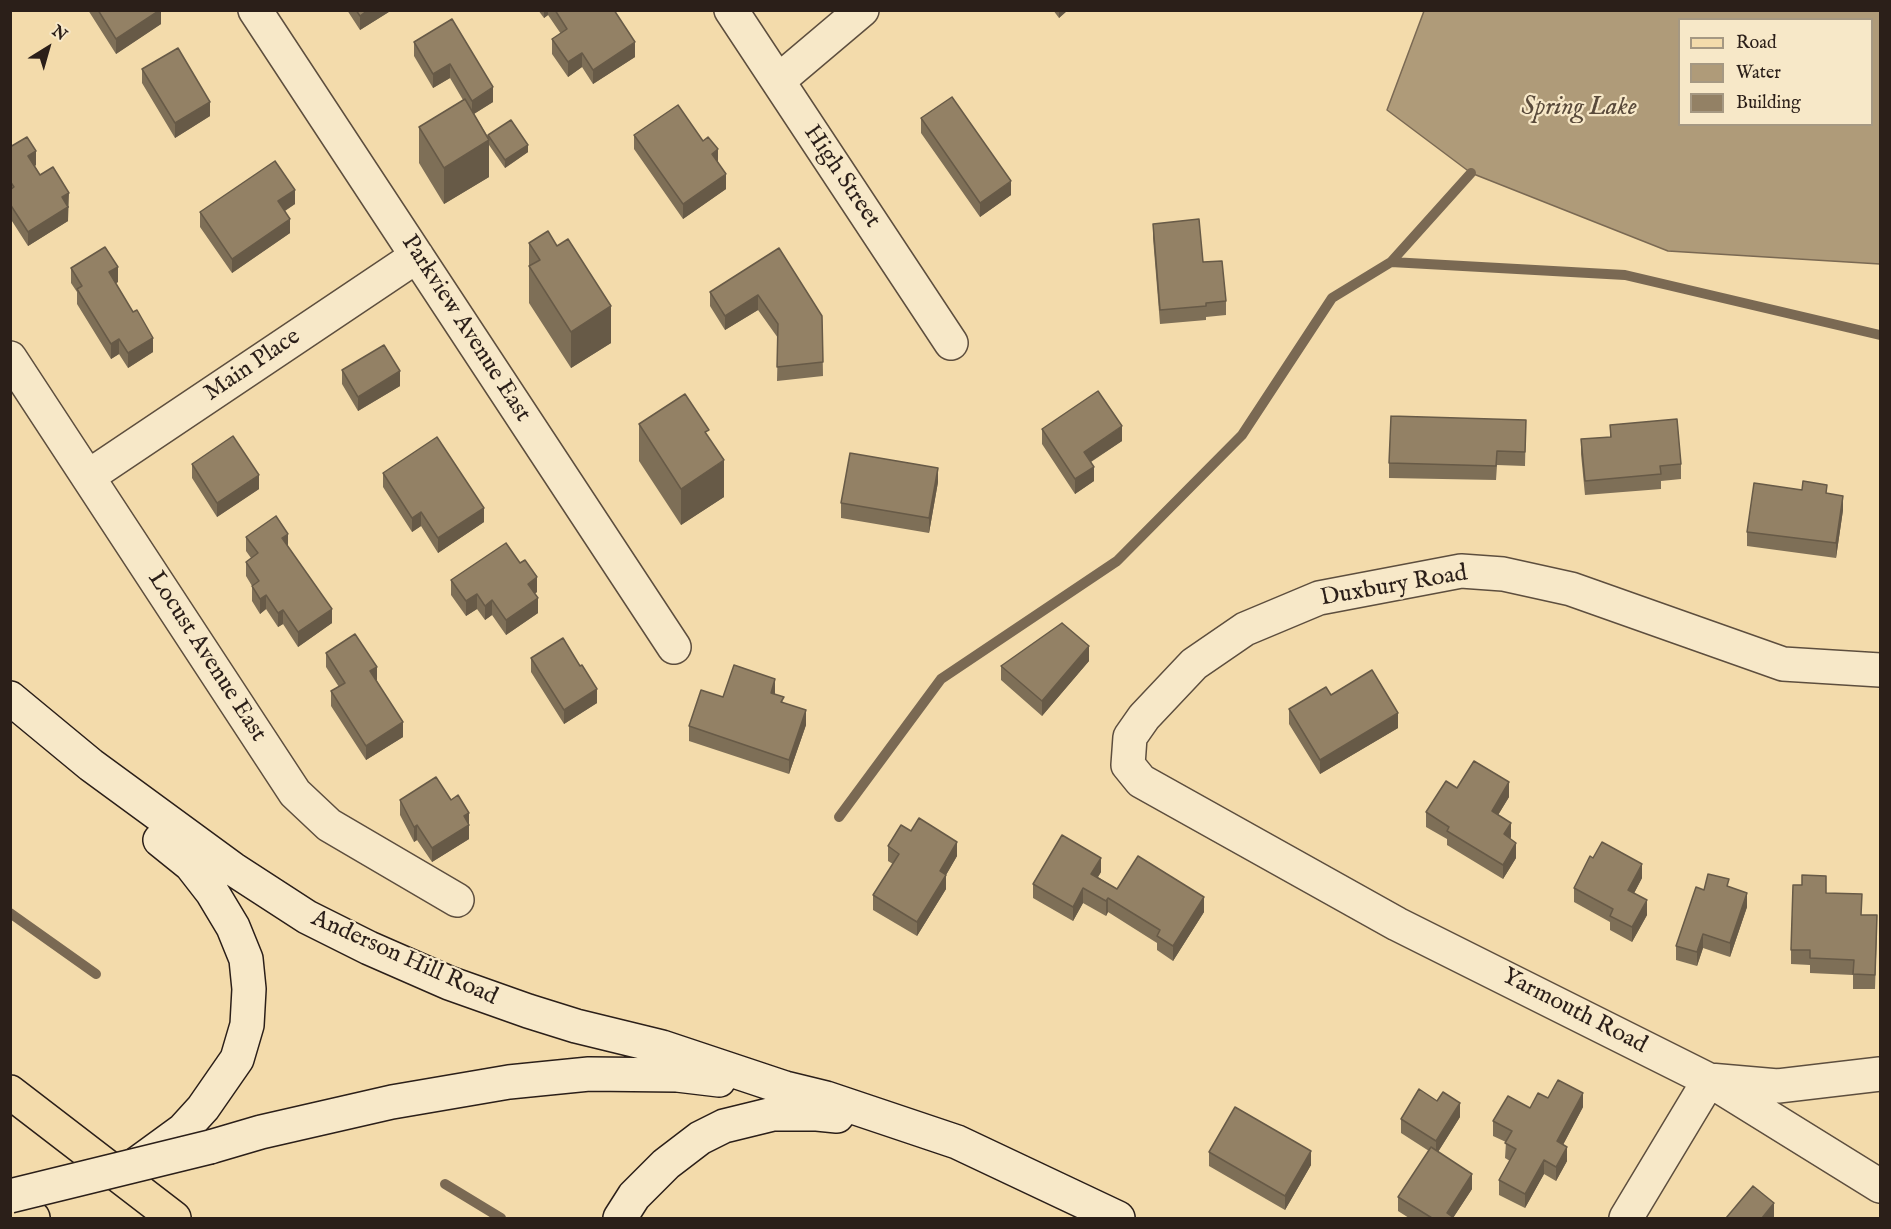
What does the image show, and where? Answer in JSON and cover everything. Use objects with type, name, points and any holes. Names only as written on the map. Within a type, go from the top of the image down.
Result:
[{"type":"main road","points":[[10,1087],[36,1112]]},
{"type":"main road","points":[[10,1092],[174,1218]]},
{"type":"main road","points":[[10,1198],[33,1218]]},
{"type":"street","name":"Parkview Avenue East","points":[[255,10],[674,647]]},
{"type":"street","name":"High Street","points":[[731,10],[951,344]]},
{"type":"street","points":[[778,81],[862,10]]},
{"type":"street","name":"Main Place","points":[[88,476],[417,256]]},
{"type":"street","name":"Locust Avenue East","points":[[10,358],[295,793],[329,825],[457,900]]},
{"type":"street","name":"Duxbury Road","points":[[1262,849],[1141,782],[1128,765],[1130,737],[1144,717],[1194,664],[1245,629],[1319,598],[1461,571],[1503,574],[1571,589],[1783,664],[1881,670]]},
{"type":"street","points":[[10,699],[144,827],[190,866],[212,892],[233,927],[246,959],[249,989],[247,1025],[237,1059],[203,1108],[196,1139]]},
{"type":"street","name":"Anderson Hill Road","points":[[10,699],[91,765],[214,855],[317,923],[369,948],[448,983],[528,1011],[576,1026],[662,1047],[957,1142],[1118,1218]]},
{"type":"street","name":"Yarmouth Road","points":[[1262,849],[1397,924],[1709,1080],[1881,1186]]},
{"type":"street","name":"Anderson Hill Road","points":[[10,1198],[135,1166],[196,1139],[261,1132],[392,1102],[510,1082],[589,1074],[677,1075],[785,1088]]},
{"type":"street","points":[[1626,1218],[1709,1080],[1778,1086],[1881,1074]]},
{"type":"street","points":[[620,1218],[634,1196],[666,1164],[700,1138],[724,1126],[773,1114],[817,1114],[903,1124]]},
{"type":"water","name":"Spring Lake","points":[[1424,11],[1880,11],[1880,264],[1668,251],[1471,173],[1387,110]]},
{"type":"building","points":[[98,10],[160,10],[116,39]]},
{"type":"building","points":[[356,10],[368,10],[360,16]]},
{"type":"building","points":[[555,10],[614,10],[635,42],[593,70],[582,53],[568,62],[552,39],[567,29]]},
{"type":"building","points":[[452,19],[493,87],[472,101],[450,64],[433,74],[414,42]]},
{"type":"building","points":[[178,48],[210,102],[175,123],[142,69]]},
{"type":"building","points":[[952,97],[1011,181],[980,203],[921,118]]},
{"type":"building","points":[[465,99],[489,140],[444,168],[419,127]]},
{"type":"building","points":[[678,105],[703,141],[708,137],[718,149],[712,154],[726,174],[683,204],[634,135]]},
{"type":"building","points":[[511,120],[528,145],[505,160],[488,135]]},
{"type":"building","points":[[27,137],[36,151],[28,156],[40,175],[53,167],[69,193],[62,197],[68,207],[28,232],[10,204],[10,190],[14,187],[10,181],[10,147]]},
{"type":"building","points":[[275,161],[295,190],[278,201],[290,219],[232,259],[200,212]]},
{"type":"building","points":[[1199,219],[1203,262],[1222,261],[1226,301],[1206,303],[1206,306],[1160,310],[1153,224]]},
{"type":"building","points":[[548,231],[557,246],[568,239],[611,306],[571,332],[529,266],[540,260],[529,243]]},
{"type":"building","points":[[105,247],[118,267],[109,272],[133,312],[137,310],[153,338],[128,353],[119,339],[111,344],[77,289],[82,286],[71,268]]},
{"type":"building","points":[[779,248],[822,316],[823,362],[777,367],[778,324],[758,295],[725,316],[710,292]]},
{"type":"building","points":[[384,345],[400,371],[358,397],[342,370]]},
{"type":"building","points":[[1098,391],[1122,426],[1084,452],[1094,467],[1075,479],[1042,429]]},
{"type":"building","points":[[685,394],[709,430],[705,432],[724,460],[681,489],[639,424]]},
{"type":"building","points":[[1391,416],[1526,420],[1525,452],[1497,451],[1496,466],[1389,463]]},
{"type":"building","points":[[1677,419],[1681,464],[1660,466],[1661,474],[1585,481],[1581,439],[1611,437],[1610,425]]},
{"type":"building","points":[[233,436],[259,475],[217,503],[192,464]]},
{"type":"building","points":[[437,437],[484,508],[438,538],[421,512],[412,518],[383,473]]},
{"type":"building","points":[[850,453],[938,468],[929,518],[841,503]]},
{"type":"building","points":[[1803,481],[1827,485],[1826,493],[1843,496],[1836,543],[1747,532],[1754,483],[1802,490]]},
{"type":"building","points":[[276,516],[288,534],[282,538],[332,609],[298,632],[283,610],[278,613],[266,595],[260,599],[252,586],[259,581],[246,562],[258,553],[246,537]]},
{"type":"building","points":[[506,543],[520,563],[525,560],[537,577],[528,584],[538,598],[506,620],[492,600],[485,606],[477,594],[466,601],[451,580]]},
{"type":"building","points":[[1062,623],[1089,646],[1042,701],[1001,666]]},
{"type":"building","points":[[355,634],[377,667],[370,671],[403,722],[366,746],[331,691],[345,683],[326,653]]},
{"type":"building","points":[[563,638],[597,689],[564,710],[531,658]]},
{"type":"building","points":[[734,665],[775,679],[771,693],[784,697],[781,702],[806,710],[789,760],[689,726],[701,690],[723,697]]},
{"type":"building","points":[[1372,670],[1398,713],[1320,760],[1289,709],[1326,687],[1331,695]]},
{"type":"building","points":[[1474,761],[1509,782],[1492,811],[1511,823],[1504,834],[1516,843],[1503,865],[1447,831],[1449,827],[1426,812],[1446,781],[1457,788]]},
{"type":"building","points":[[436,777],[451,800],[458,795],[469,813],[464,816],[469,825],[432,848],[417,825],[414,827],[400,800]]},
{"type":"building","points":[[919,818],[957,842],[940,871],[946,875],[917,922],[873,895],[899,854],[888,846],[901,825],[911,831]]},
{"type":"building","points":[[1062,835],[1101,858],[1091,874],[1117,889],[1138,856],[1204,897],[1173,946],[1157,936],[1160,930],[1108,898],[1106,901],[1083,888],[1073,907],[1033,884]]},
{"type":"building","points":[[1602,842],[1642,864],[1628,890],[1647,900],[1632,927],[1610,916],[1613,909],[1574,888],[1590,856],[1593,858]]},
{"type":"building","points":[[1708,874],[1729,879],[1727,886],[1747,893],[1730,943],[1703,934],[1697,952],[1676,946],[1696,887],[1704,890]]},
{"type":"building","points":[[1802,875],[1826,876],[1826,893],[1862,894],[1861,915],[1877,915],[1875,975],[1853,974],[1854,960],[1810,958],[1810,950],[1791,950],[1793,885],[1802,885]]},
{"type":"building","points":[[1558,1080],[1583,1093],[1557,1141],[1567,1147],[1556,1167],[1544,1160],[1525,1194],[1499,1180],[1516,1149],[1505,1143],[1512,1131],[1493,1121],[1508,1096],[1530,1108],[1538,1093],[1548,1098]]},
{"type":"building","points":[[1419,1089],[1437,1101],[1443,1092],[1460,1103],[1436,1141],[1401,1119]]},
{"type":"building","points":[[1235,1107],[1311,1151],[1285,1196],[1209,1152]]},
{"type":"building","points":[[1431,1147],[1472,1174],[1447,1213],[1454,1218],[1432,1218],[1398,1197]]},
{"type":"building","points":[[1753,1186],[1774,1203],[1762,1218],[1726,1218]]},
{"type":"waterway","points":[[1391,262],[1471,173]]},
{"type":"waterway","points":[[839,817],[941,679],[1117,561],[1242,435],[1332,298],[1391,262],[1625,275],[1880,335]]},
{"type":"waterway","points":[[10,913],[96,974]]},
{"type":"waterway","points":[[445,1184],[501,1218]]}]
